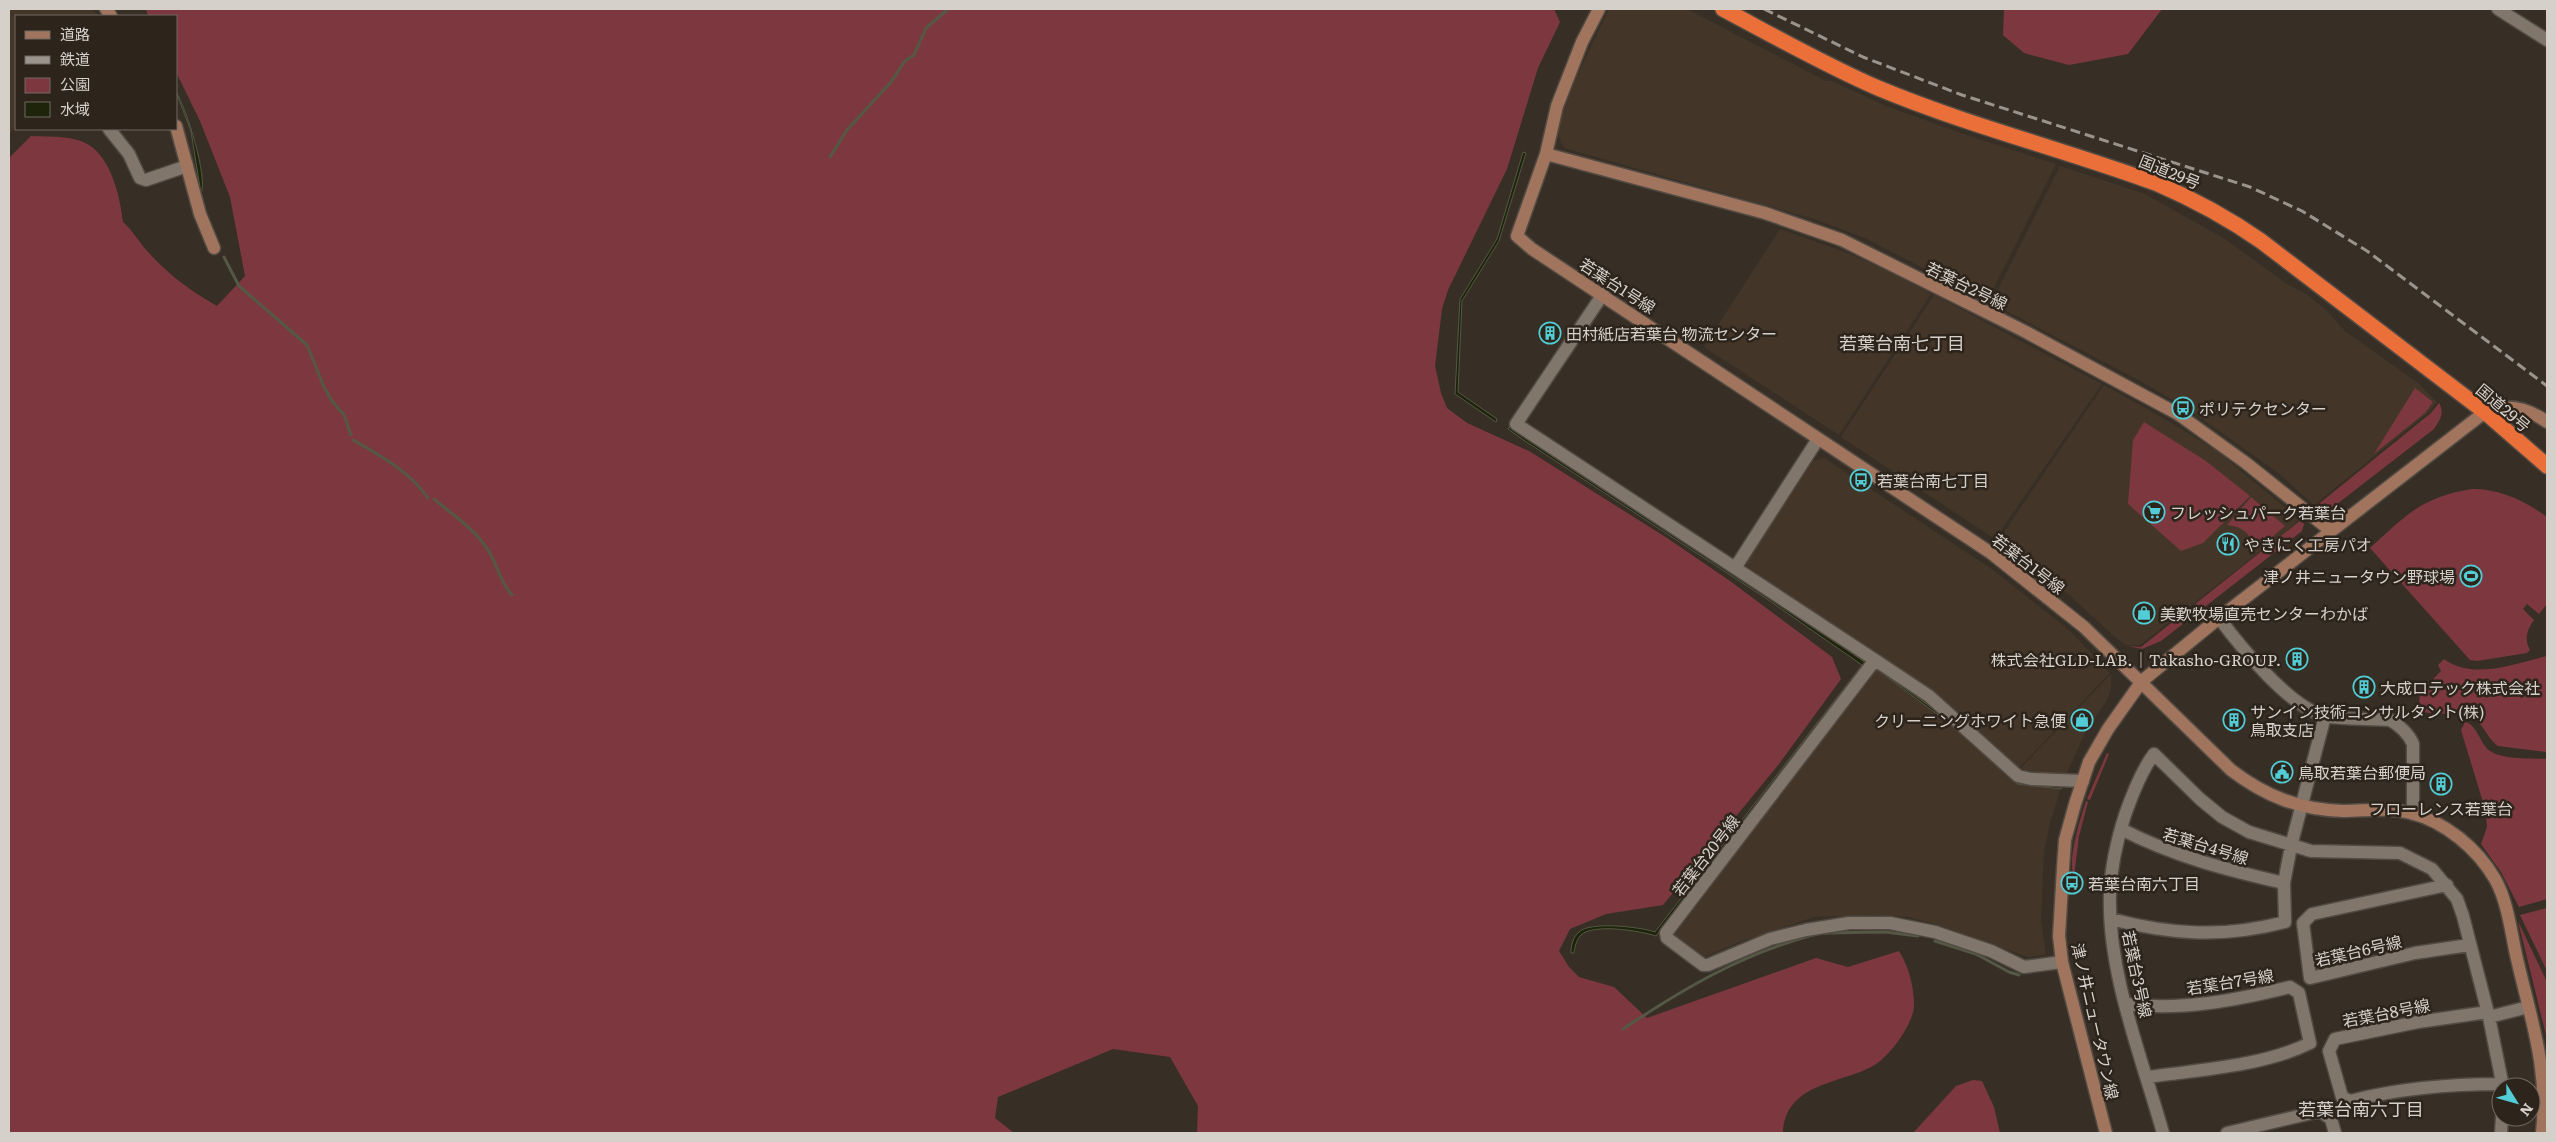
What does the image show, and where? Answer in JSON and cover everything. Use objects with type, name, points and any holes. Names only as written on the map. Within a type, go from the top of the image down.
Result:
[{"type":"highway","name":"国道29号","points":[[1723,9],[1878,88],[1922,105],[2140,177],[2196,200],[2226,216],[2485,412],[2547,466]]},
{"type":"street","name":"若葉台1号線","points":[[1599,9],[1582,42],[1557,106],[1546,154],[1517,236],[1532,249],[1603,294],[1991,553],[2084,628],[2232,770],[2255,788],[2281,800],[2321,809],[2400,810],[2430,820],[2465,843],[2478,855],[2495,879],[2510,927],[2544,1081],[2542,1133]]},
{"type":"street","points":[[2498,9],[2547,40]]},
{"type":"street","points":[[110,130],[129,154],[140,178],[146,180],[187,166]]},
{"type":"street","points":[[177,130],[200,214],[214,248]]},
{"type":"street","name":"若葉台2号線","points":[[1546,154],[1765,213],[1842,240],[2024,331],[2178,414],[2246,463],[2331,531]]},
{"type":"street","points":[[1603,294],[1516,424],[1929,696],[2018,776],[2031,779],[2083,781]]},
{"type":"street","points":[[2485,412],[2509,406],[2524,410],[2547,422]]},
{"type":"street","name":"津ノ井ニュータウン線","points":[[2106,1133],[2062,962],[2059,936],[2065,840],[2089,762],[2108,728],[2142,682],[2219,618],[2485,412]]},
{"type":"street","points":[[1735,568],[1818,439]]},
{"type":"street","points":[[2219,618],[2240,646],[2280,686],[2310,710],[2325,716],[2390,720],[2411,739],[2413,814]]},
{"type":"street","name":"若葉台20号線","points":[[1875,660],[1670,927],[1666,933],[1667,938],[1702,965],[1708,965],[1770,939],[1806,930],[1849,923],[1890,923],[1935,932],[1991,951],[2024,967],[2062,962]]},
{"type":"street","points":[[2111,919],[2150,929],[2218,934],[2257,930],[2285,922],[2284,883],[2291,846],[2325,716]]},
{"type":"street","name":"若葉台3号線","points":[[2163,1133],[2126,1004],[2114,953],[2110,893],[2121,829],[2130,799],[2154,754],[2200,799],[2222,817],[2249,832],[2311,851],[2400,853],[2432,869],[2457,899],[2488,1015],[2500,1077]]},
{"type":"street","name":"若葉台4号線","points":[[2121,829],[2150,844],[2213,867],[2284,883]]},
{"type":"street","name":"若葉台6号線","points":[[2446,885],[2312,914],[2303,923],[2310,978],[2415,954],[2469,945]]},
{"type":"street","name":"若葉台7号線","points":[[2126,1004],[2147,1007],[2210,1004],[2290,987],[2298,993],[2310,1043],[2295,1050],[2238,1063],[2148,1078]]},
{"type":"street","points":[[2488,1015],[2528,1007]]},
{"type":"street","name":"若葉台8号線","points":[[2488,1015],[2418,1022],[2335,1039],[2329,1052],[2342,1097],[2350,1101],[2382,1092],[2424,1086],[2491,1085]]},
{"type":"street","points":[[2227,1133],[2320,1111],[2331,1119],[2335,1133]]},
{"type":"shaded area","points":[[9,9],[92,9],[97,15],[15,15],[15,128],[9,134]]},
{"type":"shaded area","points":[[1609,9],[1687,9],[1826,81],[1832,81],[1886,106],[1969,136],[2056,164],[1987,301],[1865,238],[1814,219],[1564,148],[1560,141],[1561,138],[1556,136],[1563,112],[1575,80]]},
{"type":"shaded area","points":[[2060,166],[2145,194],[2225,239],[2287,284],[2308,295],[2328,312],[2345,331],[2418,383],[2437,402],[2429,412],[2314,505],[2277,472],[2191,411],[2144,383],[1991,303]]},
{"type":"shaded area","points":[[1780,229],[1850,254],[1888,271],[1931,294],[1839,435],[1704,347]]},
{"type":"shaded area","points":[[1934,295],[2102,384],[1995,539],[1841,437]]},
{"type":"shaded area","name":"フレッシュパーク若葉台","points":[[2104,385],[2217,451],[2299,519],[2294,525],[2140,645],[2126,645],[2115,637],[2067,593],[1998,541]]},
{"type":"shaded area","points":[[1824,458],[1993,570],[2069,630],[2110,673],[2016,771],[1985,740],[1748,572],[1746,563],[1813,461]]},
{"type":"shaded area","points":[[1881,668],[1920,695],[2013,777],[2062,784],[2049,827],[2044,852],[2041,920],[2046,955],[2028,957],[1935,924],[1908,917],[1877,915],[1814,917],[1737,943],[1704,957],[1694,953],[1672,935],[1674,930],[1872,671]]},
{"type":"shaded area","points":[[2111,674],[2111,689],[2107,700],[2085,733],[2065,777],[2017,772]]},
{"type":"green space","points":[[146,9],[1554,9],[1560,22],[1538,68],[1507,169],[1448,290],[1442,309],[1435,366],[1441,393],[1447,408],[1467,423],[1529,451],[1667,538],[1730,581],[1832,657],[1841,679],[1779,764],[1663,905],[1606,914],[1570,929],[1559,951],[1569,967],[1579,977],[1614,987],[1647,1018],[1816,958],[1848,967],[1899,951],[1903,957],[1912,984],[1914,1006],[1913,1014],[1899,1041],[1885,1057],[1871,1067],[1829,1082],[1803,1095],[1793,1104],[1786,1117],[1783,1133],[1197,1133],[1198,1106],[1170,1057],[1113,1049],[998,1097],[995,1118],[1014,1133],[9,1133],[9,158],[31,136],[61,137],[89,145],[104,160],[114,180],[123,222],[146,250],[173,276],[217,306],[245,276],[230,197],[200,121],[178,76],[178,15],[148,15]]},
{"type":"green space","points":[[2004,9],[2162,9],[2128,54],[2069,65],[2024,53],[2003,35]]},
{"type":"green space","points":[[2415,388],[2433,402],[2425,413],[2374,454]]},
{"type":"green space","points":[[2439,403],[2442,413],[2434,429],[2328,511],[2315,507],[2431,413]]},
{"type":"green space","points":[[2144,422],[2206,461],[2250,496],[2203,543],[2181,551],[2128,504],[2133,440]]},
{"type":"green space","name":"津ノ井ニュータウン野球場","points":[[2472,489],[2502,493],[2530,505],[2547,517],[2547,604],[2539,614],[2527,604],[2523,609],[2534,620],[2527,635],[2530,650],[2527,653],[2477,661],[2470,660],[2370,548],[2405,517],[2427,502],[2455,492]]},
{"type":"green space","points":[[2251,497],[2285,526],[2258,549],[2251,545],[2249,536],[2243,530],[2227,525]]},
{"type":"green space","points":[[2301,520],[2304,524],[2302,531],[2161,641],[2142,649],[2128,646],[2141,647]]},
{"type":"green space","points":[[2547,656],[2547,752],[2498,746],[2474,719],[2461,715],[2424,712],[2419,705],[2420,693],[2441,671],[2438,665],[2444,659],[2468,669],[2481,670],[2508,666]]},
{"type":"green space","points":[[2465,722],[2476,730],[2486,748],[2496,754],[2518,758],[2547,759],[2547,899],[2519,907],[2501,872],[2481,844],[2487,827],[2486,812],[2461,730]]},
{"type":"green space","points":[[2107,753],[2109,754],[2090,800],[2087,799]]},
{"type":"green space","points":[[2086,801],[2088,802],[2079,836],[2074,877],[2072,870],[2073,850]]},
{"type":"green space","points":[[2547,908],[2547,971],[2520,915]]},
{"type":"green space","points":[[2518,921],[2547,982],[2547,1039]]},
{"type":"green space","points":[[1973,1080],[1982,1081],[1994,1107],[2000,1133],[1913,1133],[1956,1086]]},
{"type":"water","points":[[178,96],[186,113],[199,159],[202,173],[201,194],[191,131]]},
{"type":"water","points":[[1523,152],[1526,153],[1499,241],[1462,301],[1458,392],[1497,419],[1496,422],[1455,394],[1460,299],[1497,239]]},
{"type":"water","points":[[1509,427],[1815,627],[1866,663],[1864,669],[1656,936],[1629,930],[1596,929],[1581,935],[1577,941],[1574,953],[1571,953],[1574,939],[1579,932],[1585,929],[1616,926],[1639,928],[1655,932],[1862,665],[1767,599],[1525,441],[1508,429]]},
{"type":"water","points":[[1883,672],[1955,725],[2018,783],[2061,787],[2061,789],[2017,784],[1961,732]]},
{"type":"waterway","points":[[830,157],[847,130],[891,82],[905,61],[914,55],[926,28],[948,9]]},
{"type":"waterway","points":[[224,257],[239,286],[307,345],[324,387],[332,401],[344,415],[351,435]]},
{"type":"waterway","points":[[353,440],[384,458],[403,472],[428,498]]},
{"type":"waterway","points":[[434,499],[481,540],[490,553],[504,584],[512,595]]},
{"type":"waterway","points":[[1825,933],[1885,932],[1918,936]]},
{"type":"waterway","points":[[1623,1029],[1669,999],[1715,973],[1763,951],[1816,934]]},
{"type":"waterway","points":[[1935,941],[1976,954],[2009,972],[2019,975]]},
{"type":"railway","points":[[1764,9],[1863,57],[1962,95],[2250,187],[2302,211],[2367,251],[2547,386]]},
{"type":"place","name":"田村紙店若葉台 物流センター","points":[[1550,333]]},
{"type":"place","name":"ポリテクセンター","points":[[2183,408]]},
{"type":"place","name":"若葉台南七丁目","points":[[1861,480]]},
{"type":"place","name":"フレッシュパーク若葉台","points":[[2154,512]]},
{"type":"place","name":"やきにく工房パオ","points":[[2228,544]]},
{"type":"place","name":"津ノ井ニュータウン野球場","points":[[2471,576]]},
{"type":"place","name":"美歎牧場直売センターわかば","points":[[2144,613]]},
{"type":"place","name":"株式会社GLD-LAB.｜Takasho-GROUP.","points":[[2297,659]]},
{"type":"place","name":"大成ロテック株式会社","points":[[2364,687]]},
{"type":"place","name":"クリーニングホワイト急便","points":[[2082,720]]},
{"type":"place","name":"サンイン技術コンサルタント(株) 鳥取支店","points":[[2234,720]]},
{"type":"place","name":"鳥取若葉台郵便局","points":[[2282,772]]},
{"type":"place","name":"フローレンス若葉台","points":[[2441,784]]},
{"type":"place","name":"若葉台南六丁目","points":[[2072,883]]},
{"type":"district","name":"若葉台南七丁目","points":[[1902,342]]},
{"type":"district","name":"若葉台南六丁目","points":[[2361,1108]]}]
